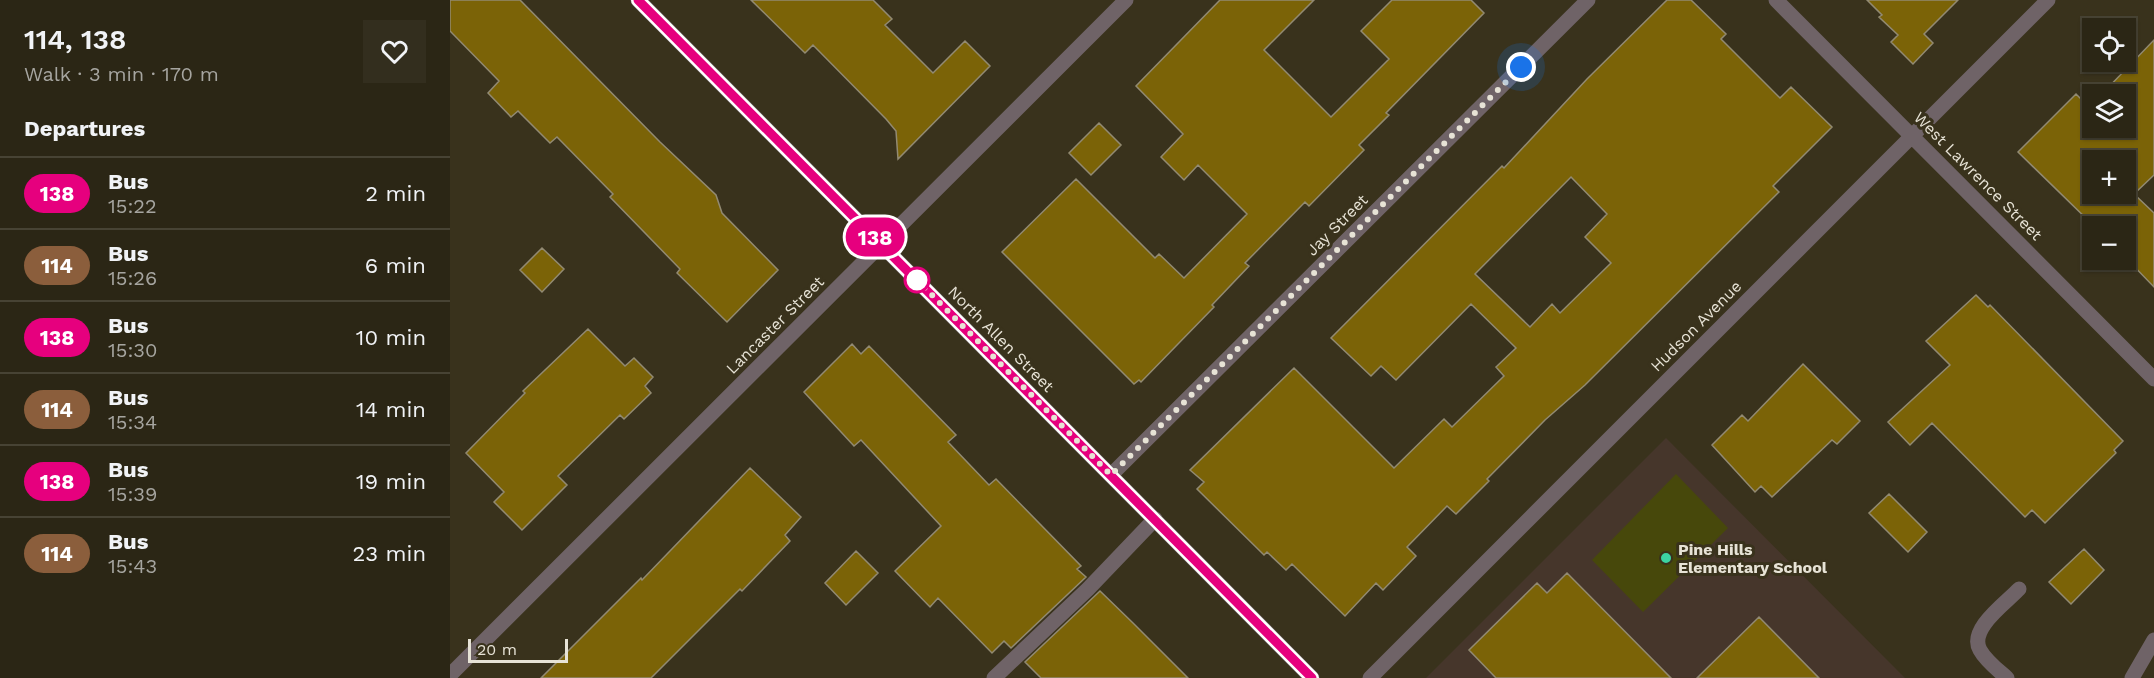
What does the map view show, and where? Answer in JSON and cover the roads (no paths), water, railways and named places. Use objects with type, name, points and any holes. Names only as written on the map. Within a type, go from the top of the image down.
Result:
[{"type":"street","name":"North Allen Street","points":[[638,0],[1312,678]]},
{"type":"street","name":"Lancaster Street","points":[[450,675],[1126,0]]},
{"type":"street","name":"Jay Street","points":[[1111,475],[1588,0]]},
{"type":"street","name":"West Lawrence Street","points":[[1776,0],[2154,379]]},
{"type":"street","name":"Hudson Avenue","points":[[1370,678],[2048,0]]},
{"type":"street","points":[[994,678],[1088,589],[1155,519]]},
{"type":"street","points":[[2007,678],[1981,652],[1978,637],[1983,626],[2019,589]]},
{"type":"street","points":[[2132,678],[2154,640]]},
{"type":"place","name":"Pine Hills Elementary School","points":[[1666,558]]}]
